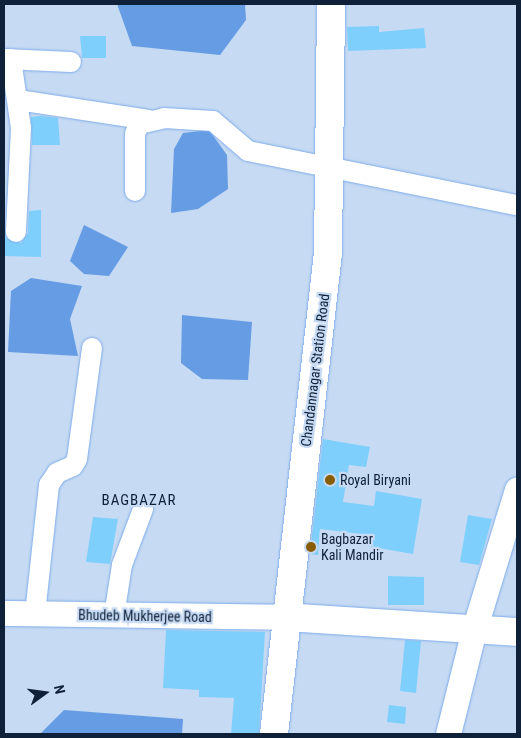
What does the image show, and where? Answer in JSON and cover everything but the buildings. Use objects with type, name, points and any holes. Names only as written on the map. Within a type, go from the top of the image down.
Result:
[{"type":"main road","name":"Chandannagar Station Road","points":[[274,734],[328,252],[331,4]]},
{"type":"main road","points":[[286,617],[517,632]]},
{"type":"street","points":[[16,232],[22,152],[18,100],[7,59],[71,62]]},
{"type":"street","points":[[18,100],[148,120],[213,121],[248,152],[517,205]]},
{"type":"street","points":[[135,191],[135,134],[148,120]]},
{"type":"street","points":[[35,614],[49,486],[57,472],[73,466],[77,459],[92,348]]},
{"type":"street","points":[[448,734],[474,630],[517,489]]},
{"type":"street","points":[[114,616],[122,565],[143,509]]},
{"type":"street","name":"Bhudeb Mukherjee Road","points":[[4,613],[286,617]]},
{"type":"water","points":[[117,4],[245,4],[246,20],[220,55],[132,46]]},
{"type":"water","points":[[209,130],[227,155],[228,189],[198,209],[171,213],[174,149],[183,133]]},
{"type":"water","points":[[84,225],[128,247],[109,276],[84,274],[70,261]]},
{"type":"water","points":[[31,278],[82,286],[70,319],[78,356],[8,352],[11,291]]},
{"type":"water","points":[[182,315],[252,322],[248,380],[202,379],[181,363]]},
{"type":"water","points":[[64,710],[183,719],[182,734],[40,734]]},
{"type":"place","name":"Royal Biryani","points":[[330,480]]},
{"type":"place","name":"Bagbazar Kali Mandir","points":[[311,547]]},
{"type":"district","name":"BAGBAZAR","points":[[139,501]]}]
